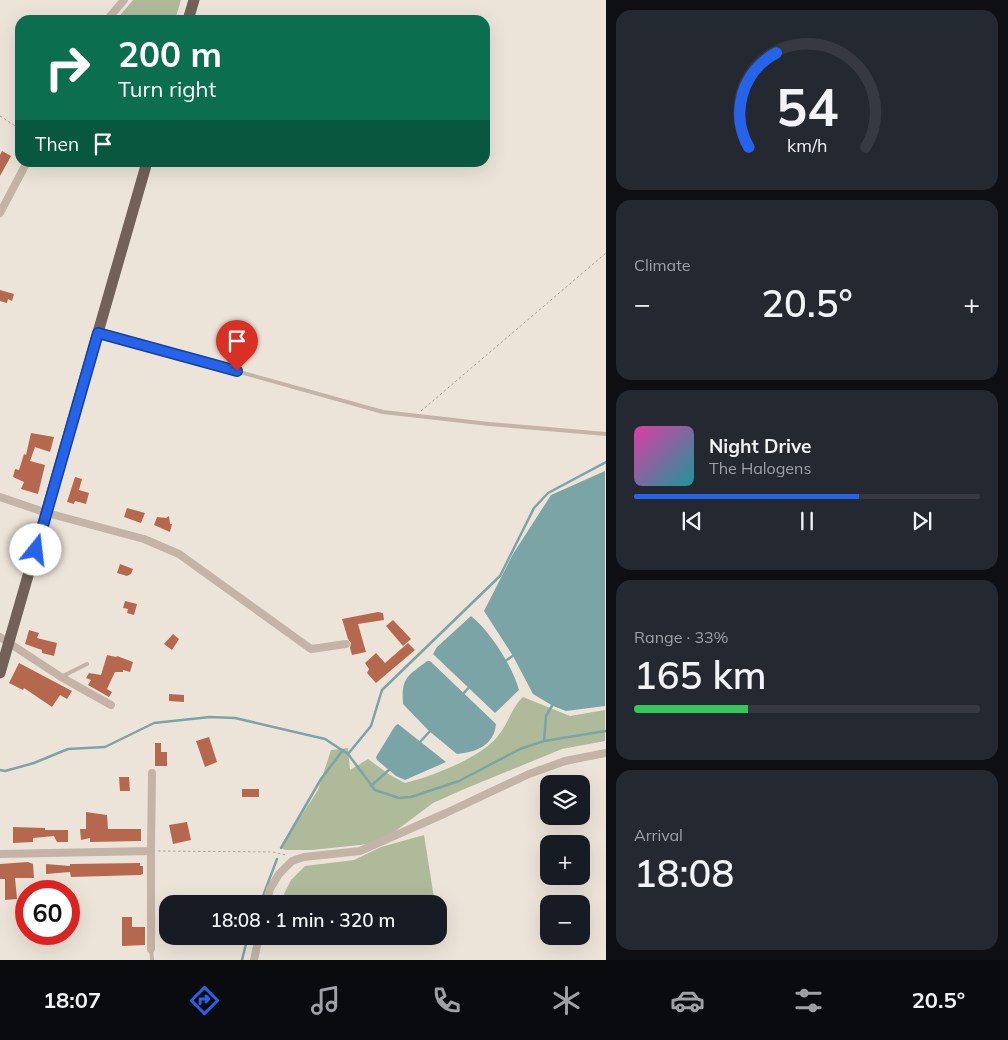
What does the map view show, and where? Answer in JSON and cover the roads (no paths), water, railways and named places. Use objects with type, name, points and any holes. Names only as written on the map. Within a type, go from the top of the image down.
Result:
[{"type":"main road","points":[[190,15],[194,0]]},
{"type":"main road","points":[[0,673],[4,640],[47,513],[146,167]]},
{"type":"street","points":[[111,15],[124,0]]},
{"type":"street","points":[[0,213],[25,167]]},
{"type":"street","points":[[0,497],[47,513],[144,539],[179,554],[311,649],[346,644]]},
{"type":"street","points":[[4,640],[61,677],[110,705]]},
{"type":"street","points":[[268,895],[279,874],[292,861],[304,857],[360,850],[446,813],[529,774],[565,761],[606,753]]},
{"type":"street","points":[[151,949],[152,773]]},
{"type":"street","points":[[0,854],[151,851]]},
{"type":"street","points":[[254,960],[257,945]]},
{"type":"lane","points":[[98,333],[383,412],[606,434]]},
{"type":"lane","points":[[61,677],[87,664]]},
{"type":"lane","points":[[151,949],[152,960]]},
{"type":"water","points":[[605,471],[605,706],[566,711],[553,706],[533,694],[513,656],[484,611],[513,554],[551,495]]},
{"type":"water","points":[[471,616],[486,631],[500,650],[512,671],[519,690],[495,713],[433,654],[437,647]]},
{"type":"water","points":[[427,661],[430,661],[496,724],[492,737],[483,746],[457,754],[429,731],[403,704],[403,688],[407,678]]},
{"type":"water","points":[[398,724],[446,762],[405,780],[396,776],[376,757]]},
{"type":"waterway","points":[[348,754],[371,726],[382,690],[500,576],[534,508],[548,493],[606,462]]},
{"type":"waterway","points":[[504,662],[514,655]]},
{"type":"waterway","points":[[463,694],[471,685]]},
{"type":"waterway","points":[[544,741],[546,716],[553,704]]},
{"type":"waterway","points":[[0,770],[5,771],[34,763],[68,749],[105,747],[154,723],[210,717],[235,718],[325,739],[348,754],[375,790],[399,798],[411,797],[459,781],[520,749],[544,741],[606,731]]},
{"type":"waterway","points":[[420,742],[431,730]]},
{"type":"waterway","points":[[281,848],[321,779],[343,750]]},
{"type":"waterway","points":[[371,786],[391,768]]},
{"type":"waterway","points":[[263,895],[277,859]]},
{"type":"waterway","points":[[242,960],[246,945]]}]
